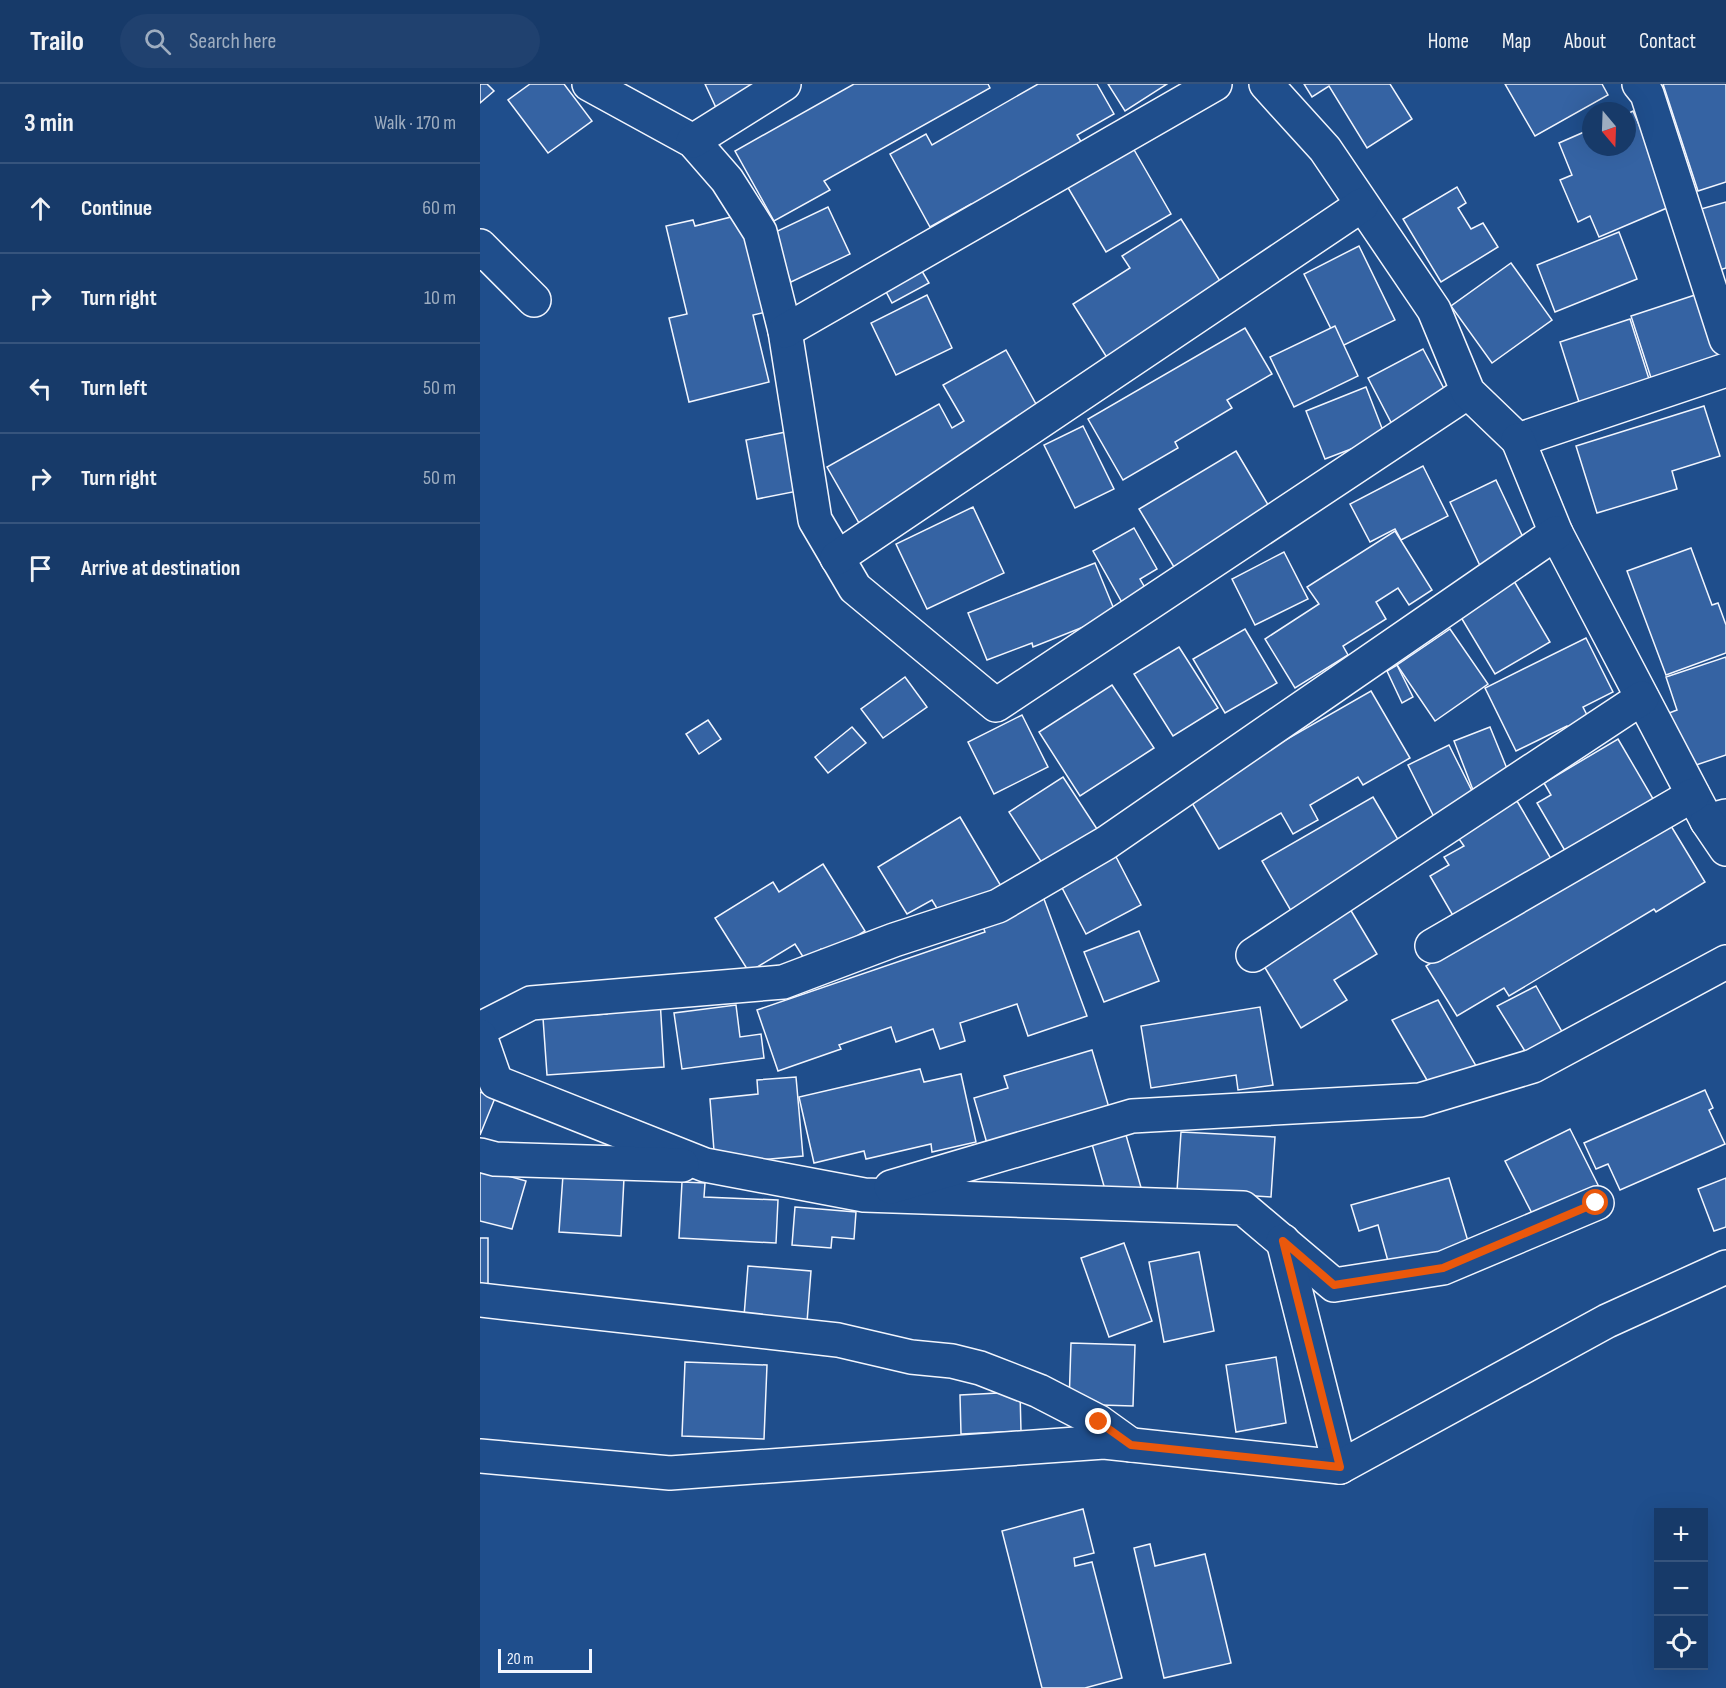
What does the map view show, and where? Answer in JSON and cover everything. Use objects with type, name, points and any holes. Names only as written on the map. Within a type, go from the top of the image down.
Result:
[{"type":"street","points":[[589,84],[693,141],[727,180],[759,232],[785,331],[815,520],[855,588],[996,705],[1468,392]]},
{"type":"street","points":[[693,141],[784,84]]},
{"type":"street","points":[[785,331],[1215,84]]},
{"type":"street","points":[[1266,84],[1325,149],[1434,309],[1468,392],[1518,440],[1556,533],[1642,698],[1709,811],[1726,849]]},
{"type":"street","points":[[1639,84],[1647,94],[1726,339]]},
{"type":"street","points":[[837,558],[1362,205]]},
{"type":"street","points":[[480,246],[534,300]]},
{"type":"street","points":[[1518,440],[1726,370]]},
{"type":"street","points":[[480,1029],[531,1003],[783,982],[894,940],[998,906],[1106,843],[1556,533]]},
{"type":"street","points":[[1253,955],[1642,698]]},
{"type":"street","points":[[1432,946],[1709,811]]},
{"type":"street","points":[[864,1195],[1132,1116],[1420,1100],[1533,1066],[1726,962]]},
{"type":"street","points":[[480,1036],[496,1082],[705,1165]]},
{"type":"street","points":[[480,1155],[495,1159],[705,1165],[864,1195],[1243,1208],[1334,1285],[1443,1268],[1596,1203]]},
{"type":"street","points":[[1283,1241],[1340,1467]]},
{"type":"street","points":[[480,1456],[670,1473],[1104,1442],[1340,1467],[1607,1321],[1726,1267]]},
{"type":"street","points":[[480,1300],[838,1340],[911,1357],[952,1361],[980,1368],[1039,1391],[1099,1422],[1131,1445]]},
{"type":"building","points":[[480,84],[487,84],[494,91],[480,103]]},
{"type":"building","points":[[530,84],[564,84],[592,121],[548,153],[508,100]]},
{"type":"building","points":[[705,84],[768,84],[718,112]]},
{"type":"building","points":[[854,84],[988,84],[990,88],[824,181],[830,190],[774,221],[735,151]]},
{"type":"building","points":[[1038,84],[1097,84],[1114,114],[1077,135],[1086,150],[975,212],[971,204],[930,227],[890,154],[926,134],[932,145]]},
{"type":"building","points":[[1108,84],[1167,84],[1125,111]]},
{"type":"building","points":[[1304,84],[1390,84],[1412,119],[1367,148],[1329,86],[1312,97]]},
{"type":"building","points":[[1505,84],[1602,84],[1608,95],[1596,102],[1582,102],[1582,110],[1535,136]]},
{"type":"building","points":[[1663,84],[1726,84],[1726,182],[1698,191]]},
{"type":"building","points":[[1636,118],[1674,205],[1599,237],[1590,216],[1578,222],[1560,180],[1572,175],[1559,143],[1582,133],[1582,156],[1636,156]]},
{"type":"building","points":[[1133,148],[1171,214],[1106,252],[1067,186]]},
{"type":"building","points":[[1457,187],[1466,203],[1458,208],[1471,229],[1483,223],[1498,247],[1441,282],[1403,219]]},
{"type":"building","points":[[1726,202],[1726,268],[1719,270],[1701,209]]},
{"type":"building","points":[[828,207],[850,254],[791,282],[769,235]]},
{"type":"building","points":[[743,214],[766,312],[753,315],[769,382],[689,402],[669,318],[687,314],[666,226],[693,220],[695,226]]},
{"type":"building","points":[[1181,219],[1227,292],[1111,364],[1073,304],[1130,268],[1122,256]]},
{"type":"building","points":[[1619,232],[1637,279],[1555,312],[1537,265]]},
{"type":"building","points":[[1359,246],[1395,320],[1340,347],[1304,274]]},
{"type":"building","points":[[1511,263],[1552,320],[1492,363],[1451,306]]},
{"type":"building","points":[[919,266],[929,283],[892,303],[883,286]]},
{"type":"building","points":[[1701,293],[1723,361],[1653,384],[1631,316]]},
{"type":"building","points":[[927,295],[952,348],[896,375],[871,323]]},
{"type":"building","points":[[1630,319],[1649,379],[1579,402],[1560,342]]},
{"type":"building","points":[[1335,326],[1358,376],[1294,407],[1270,357]]},
{"type":"building","points":[[1245,328],[1272,374],[1227,400],[1232,408],[1175,442],[1178,448],[1123,480],[1088,419]]},
{"type":"building","points":[[1423,349],[1450,400],[1395,430],[1368,378]]},
{"type":"building","points":[[1006,350],[1041,413],[985,452],[859,523],[827,467],[939,404],[952,428],[964,421],[943,385]]},
{"type":"building","points":[[1366,387],[1385,436],[1325,459],[1306,411]]},
{"type":"building","points":[[1704,406],[1720,456],[1672,471],[1677,489],[1597,513],[1576,446]]},
{"type":"building","points":[[1083,426],[1114,489],[1075,508],[1044,445]]},
{"type":"building","points":[[791,431],[803,490],[757,499],[746,440]]},
{"type":"building","points":[[1236,451],[1270,508],[1177,572],[1139,509]]},
{"type":"building","points":[[1423,466],[1448,516],[1401,540],[1395,529],[1370,542],[1350,504]]},
{"type":"building","points":[[1496,480],[1529,550],[1483,572],[1450,502]]},
{"type":"building","points":[[973,507],[1004,573],[927,609],[896,544]]},
{"type":"building","points":[[1134,528],[1157,569],[1140,579],[1148,593],[1124,606],[1093,551]]},
{"type":"building","points":[[1395,531],[1432,590],[1409,605],[1398,588],[1376,602],[1386,619],[1343,646],[1348,655],[1295,688],[1265,639],[1319,604],[1307,587]]},
{"type":"building","points":[[1691,548],[1712,605],[1718,603],[1726,625],[1726,653],[1666,675],[1627,571]]},
{"type":"building","points":[[1284,552],[1308,599],[1255,625],[1232,579]]},
{"type":"building","points":[[1095,563],[1116,614],[1033,647],[1032,643],[987,660],[968,613]]},
{"type":"building","points":[[1514,581],[1550,642],[1495,674],[1459,614]]},
{"type":"building","points":[[1245,629],[1277,683],[1225,713],[1193,659]]},
{"type":"building","points":[[1450,629],[1488,684],[1435,721],[1397,665]]},
{"type":"building","points":[[1586,638],[1613,692],[1583,707],[1591,723],[1571,733],[1567,726],[1516,751],[1485,688]]},
{"type":"building","points":[[1179,647],[1218,708],[1173,736],[1134,674]]},
{"type":"building","points":[[1726,657],[1726,755],[1684,769],[1664,715],[1677,710],[1666,677]]},
{"type":"building","points":[[1397,665],[1413,697],[1402,703],[1387,671]]},
{"type":"building","points":[[905,677],[927,707],[883,738],[861,709]]},
{"type":"building","points":[[1112,685],[1154,748],[1080,796],[1039,732]]},
{"type":"building","points":[[1371,691],[1410,758],[1363,785],[1358,777],[1310,805],[1318,820],[1293,834],[1281,813],[1219,849],[1188,796]]},
{"type":"building","points":[[1022,715],[1048,767],[994,794],[968,742]]},
{"type":"building","points":[[708,720],[721,739],[699,754],[686,734]]},
{"type":"building","points":[[852,727],[866,743],[828,773],[815,757]]},
{"type":"building","points":[[1490,727],[1510,776],[1473,790],[1454,741]]},
{"type":"building","points":[[1618,739],[1659,809],[1571,861],[1537,803],[1551,795],[1544,783]]},
{"type":"building","points":[[1449,745],[1476,799],[1435,819],[1408,765]]},
{"type":"building","points":[[1063,777],[1099,832],[1044,866],[1009,812]]},
{"type":"building","points":[[1373,797],[1403,848],[1294,916],[1262,861]]},
{"type":"building","points":[[1517,801],[1557,869],[1459,926],[1430,876],[1449,865],[1444,857],[1464,846],[1457,836]]},
{"type":"building","points":[[960,817],[1001,886],[944,920],[932,900],[907,914],[878,867]]},
{"type":"building","points":[[1668,821],[1705,882],[1656,912],[1654,909],[1509,996],[1504,988],[1457,1016],[1426,966]]},
{"type":"building","points":[[1113,851],[1141,905],[1086,934],[1058,880]]},
{"type":"building","points":[[823,864],[865,931],[825,956],[821,949],[805,960],[795,944],[749,972],[715,918],[773,882],[779,892]]},
{"type":"building","points":[[1044,899],[1087,1016],[1028,1036],[1017,1004],[960,1023],[965,1041],[940,1049],[933,1029],[896,1042],[891,1027],[839,1045],[841,1049],[778,1071],[757,1010],[985,932],[981,921]]},
{"type":"building","points":[[1350,909],[1377,954],[1334,980],[1347,1000],[1301,1028],[1261,961]]},
{"type":"building","points":[[1139,931],[1159,981],[1104,1002],[1084,952]]},
{"type":"building","points":[[1536,986],[1565,1037],[1528,1056],[1497,1006]]},
{"type":"building","points":[[660,999],[664,1067],[547,1075],[543,1018],[607,1014],[606,1002]]},
{"type":"building","points":[[1438,1000],[1479,1071],[1431,1087],[1392,1020]]},
{"type":"building","points":[[736,1005],[740,1037],[761,1034],[764,1058],[682,1069],[674,1013]]},
{"type":"building","points":[[1260,1007],[1273,1085],[1238,1090],[1236,1075],[1151,1088],[1141,1026]]},
{"type":"building","points":[[1092,1050],[1110,1111],[988,1147],[974,1098],[1008,1088],[1004,1076]]},
{"type":"building","points":[[920,1069],[924,1082],[961,1074],[976,1142],[932,1152],[931,1144],[866,1159],[864,1151],[814,1163],[799,1097]]},
{"type":"building","points":[[796,1077],[803,1156],[715,1164],[710,1099],[758,1094],[757,1080]]},
{"type":"building","points":[[1705,1090],[1713,1108],[1709,1110],[1725,1144],[1620,1190],[1608,1164],[1596,1169],[1584,1143]]},
{"type":"building","points":[[480,1092],[495,1098],[480,1135]]},
{"type":"building","points":[[1124,1128],[1142,1191],[1108,1200],[1090,1137]]},
{"type":"building","points":[[1570,1129],[1601,1191],[1537,1223],[1505,1161]]},
{"type":"building","points":[[1181,1132],[1275,1137],[1271,1197],[1177,1191]]},
{"type":"building","points":[[480,1168],[526,1181],[512,1229],[480,1221]]},
{"type":"building","points":[[563,1175],[624,1178],[621,1236],[559,1232]]},
{"type":"building","points":[[1449,1178],[1470,1248],[1391,1272],[1378,1225],[1359,1231],[1351,1205]]},
{"type":"building","points":[[1726,1178],[1726,1227],[1714,1231],[1698,1189]]},
{"type":"building","points":[[682,1182],[705,1183],[704,1197],[778,1200],[776,1243],[679,1238]]},
{"type":"building","points":[[795,1207],[856,1212],[854,1239],[832,1237],[831,1248],[792,1245]]},
{"type":"building","points":[[480,1238],[488,1238],[488,1286],[480,1285]]},
{"type":"building","points":[[1124,1243],[1152,1321],[1109,1337],[1081,1258]]},
{"type":"building","points":[[1199,1252],[1214,1331],[1164,1342],[1149,1262]]},
{"type":"building","points":[[748,1266],[811,1271],[806,1335],[743,1329]]},
{"type":"building","points":[[1071,1343],[1135,1345],[1133,1406],[1069,1404]]},
{"type":"building","points":[[1276,1357],[1286,1423],[1236,1432],[1226,1365]]},
{"type":"building","points":[[685,1362],[767,1365],[764,1439],[682,1436]]},
{"type":"building","points":[[1020,1392],[1021,1431],[961,1434],[960,1395]]},
{"type":"building","points":[[1083,1509],[1094,1553],[1074,1558],[1075,1566],[1092,1562],[1122,1678],[1085,1688],[1042,1688],[1002,1531]]},
{"type":"building","points":[[1150,1544],[1155,1566],[1205,1554],[1231,1663],[1164,1678],[1134,1548]]},
{"type":"route","points":[[1099,1422],[1131,1445],[1340,1467],[1283,1241],[1334,1285],[1443,1268],[1596,1203]]}]
